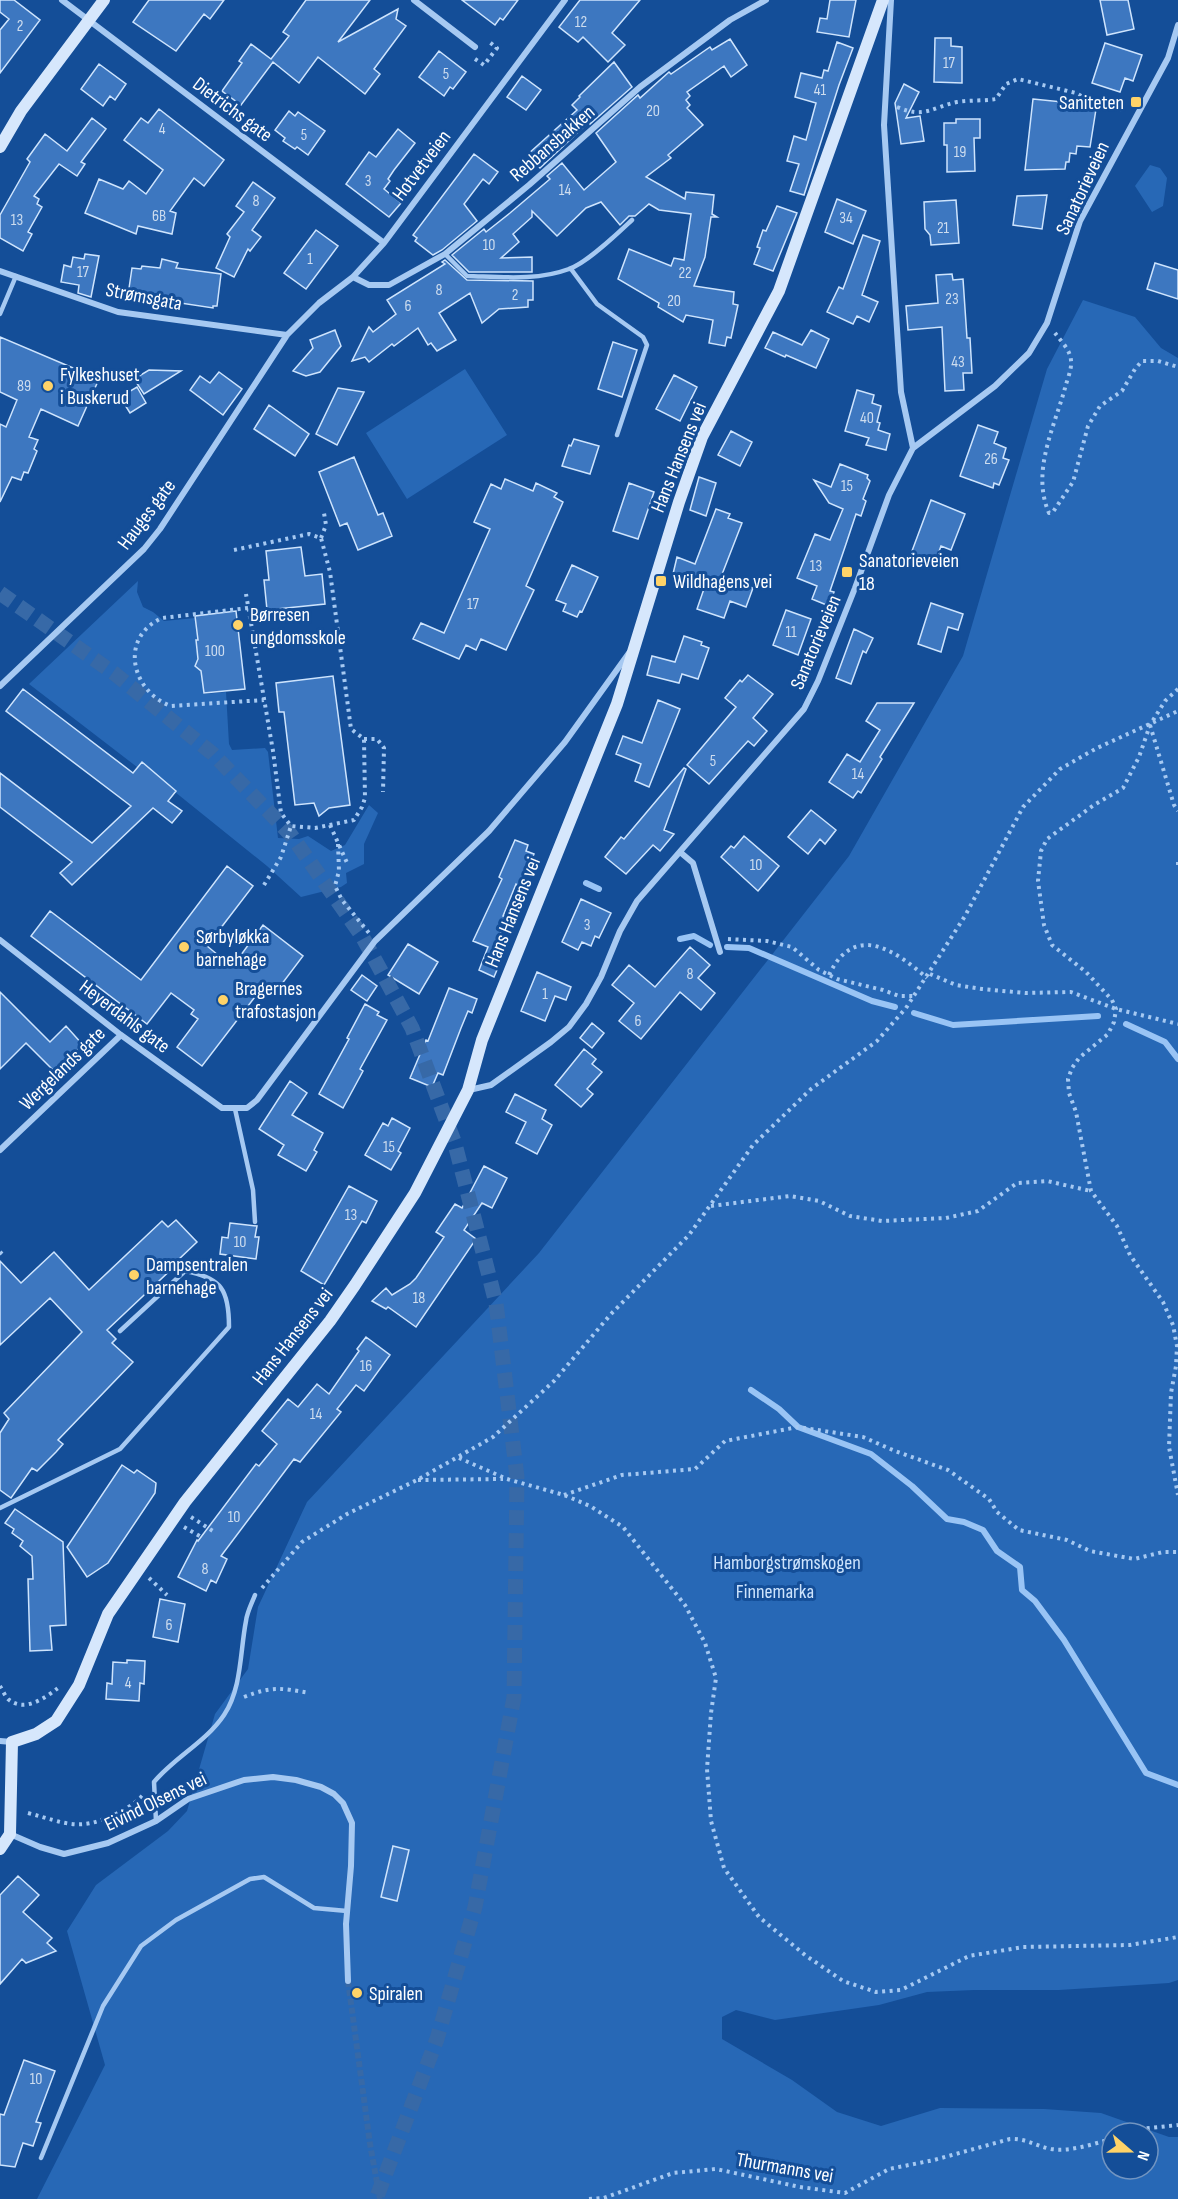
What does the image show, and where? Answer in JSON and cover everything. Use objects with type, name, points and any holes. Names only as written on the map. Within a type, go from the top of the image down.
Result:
[{"type":"main road","points":[[0,147],[21,111],[104,0]]},
{"type":"main road","name":"Hans Hansens vei","points":[[6,1742],[36,1734],[56,1721],[78,1685],[108,1614],[177,1515],[330,1321],[415,1193],[468,1090],[482,1040],[617,704],[679,502],[702,438],[778,291],[883,0]]},
{"type":"main road","points":[[0,1849],[10,1834],[6,1742]]},
{"type":"street","name":"Dietrichs gate","points":[[62,0],[384,243]]},
{"type":"street","points":[[414,0],[475,47]]},
{"type":"street","name":"Hotvetveien","points":[[287,335],[319,303],[352,277],[384,243],[565,0]]},
{"type":"street","name":"Rebbansbakken","points":[[352,277],[369,285],[389,285],[445,254],[529,186],[640,87],[730,20],[766,0]]},
{"type":"street","points":[[891,0],[884,125],[901,392],[913,448]]},
{"type":"street","name":"Sanatorieveien","points":[[468,1090],[491,1085],[569,1027],[586,1004],[601,977],[620,931],[637,901],[804,709],[843,620],[888,495],[913,448],[995,386],[1029,353],[1047,323],[1080,220],[1168,58],[1178,25]]},
{"type":"street","name":"Strømsgata","points":[[0,271],[118,312],[287,335]]},
{"type":"street","name":"Hauges gate","points":[[0,686],[117,576],[160,529],[287,335]]},
{"type":"street","points":[[235,1109],[247,1108],[257,1100],[375,941],[489,831],[565,742],[638,641]]},
{"type":"street","points":[[680,852],[693,863],[720,952]]},
{"type":"street","name":"Heyerdahls gate","points":[[0,940],[121,1035],[222,1108],[235,1109]]},
{"type":"street","name":"Wergelands gate","points":[[0,1150],[121,1035]]},
{"type":"street","name":"Eivind Olsens vei","points":[[10,1834],[64,1854],[108,1843],[156,1821],[188,1799],[244,1780],[273,1777],[296,1780],[321,1787],[334,1794],[344,1803],[352,1823],[347,1911]]},
{"type":"street","points":[[347,1911],[348,1981]]},
{"type":"lane","points":[[445,254],[467,276],[532,278],[571,269],[603,246],[632,220]]},
{"type":"lane","points":[[571,269],[597,304],[643,337],[647,345],[617,435]]},
{"type":"lane","points":[[0,314],[16,276]]},
{"type":"lane","points":[[235,1109],[253,1190],[255,1222]]},
{"type":"lane","points":[[0,1508],[120,1449],[229,1327],[229,1308],[222,1288],[207,1275],[185,1271],[120,1331]]},
{"type":"lane","points":[[156,1821],[154,1782],[167,1766],[199,1742],[223,1716],[231,1703],[237,1684],[246,1618],[255,1595]]},
{"type":"lane","points":[[41,2158],[103,2006],[141,1946],[176,1920],[250,1879],[264,1877],[314,1908],[324,1911],[347,1911]]},
{"type":"path","points":[[474,59],[484,65],[497,48],[488,41]]},
{"type":"path","points":[[885,101],[911,112],[928,112],[957,102],[996,99],[1006,84],[1018,79],[1076,93],[1088,100],[1099,101],[1137,114]]},
{"type":"path","points":[[1047,323],[1067,349],[1071,361],[1059,411],[1044,455],[1042,488],[1049,513],[1053,512],[1073,482],[1088,426],[1100,406],[1122,391],[1142,361],[1158,361],[1178,367]]},
{"type":"path","points":[[324,513],[326,525],[321,538],[330,572],[351,729],[364,739],[377,739],[384,748],[383,792]]},
{"type":"path","points":[[234,550],[309,534],[321,538]]},
{"type":"path","points":[[246,594],[281,813],[291,826],[315,828],[354,820],[365,798],[364,739]]},
{"type":"path","points":[[248,608],[162,618],[153,622],[141,634],[133,655],[136,669],[148,692],[171,706],[264,700]]},
{"type":"path","points":[[1178,689],[1165,701],[1150,725],[1139,758],[1123,788],[1094,805],[1047,839],[1041,851],[1038,881],[1044,925],[1052,945],[1086,972],[1107,995],[1116,1009],[1114,1022],[1108,1034],[1079,1058],[1072,1068],[1068,1079],[1069,1093],[1078,1120],[1091,1191],[1117,1226],[1130,1255],[1163,1302],[1173,1325],[1177,1346],[1171,1393],[1169,1448],[1178,1495]]},
{"type":"path","points":[[255,1595],[302,1542],[347,1514],[417,1480],[493,1437],[554,1381],[612,1314],[689,1235],[753,1145],[811,1089],[877,1041],[914,996],[965,916],[1023,807],[1060,769],[1097,748],[1178,711]]},
{"type":"path","points":[[1150,725],[1174,805],[1178,811]]},
{"type":"path","points":[[330,825],[348,865]]},
{"type":"path","points":[[264,885],[280,857],[291,826]]},
{"type":"path","points":[[338,844],[339,871],[335,886],[342,900],[375,941]]},
{"type":"path","points":[[716,943],[730,939],[768,941],[792,947],[819,970],[829,975],[899,996],[914,996]]},
{"type":"path","points":[[829,975],[841,956],[855,945],[871,945],[885,949],[909,962],[928,976],[956,985],[982,990],[1025,993],[1071,992],[1116,1009],[1178,1024]]},
{"type":"path","points":[[711,1206],[790,1196],[819,1201],[850,1216],[882,1221],[946,1218],[978,1211],[1017,1183],[1047,1181],[1091,1191]]},
{"type":"path","points":[[564,1495],[622,1475],[695,1469],[725,1441],[798,1427],[863,1437],[948,1470],[989,1499],[997,1512],[1018,1530],[1067,1540],[1090,1551],[1134,1559],[1163,1552],[1178,1552]]},
{"type":"path","points":[[458,1458],[507,1479],[564,1495],[590,1506],[623,1527],[685,1605],[705,1643],[716,1678],[707,1769],[711,1821],[724,1868],[759,1917],[805,1955],[843,1981],[876,1992],[901,1990],[969,1956],[1023,1947],[1130,1946],[1178,1937]]},
{"type":"path","points":[[417,1480],[507,1479]]},
{"type":"path","points":[[177,1515],[216,1533]]},
{"type":"path","points":[[177,1515],[203,1538]]},
{"type":"path","points":[[139,1569],[167,1595]]},
{"type":"path","points":[[0,1686],[9,1699],[23,1705],[37,1702],[57,1689],[62,1682]]},
{"type":"path","points":[[231,1703],[264,1689],[281,1688],[310,1693]]},
{"type":"path","points":[[28,1813],[82,1826],[99,1822],[140,1799],[154,1782]]},
{"type":"path","points":[[1160,2127],[1178,2125]]},
{"type":"path","name":"Thurmanns vei","points":[[588,2199],[604,2198],[674,2173],[716,2169],[800,2187],[844,2193],[889,2169],[934,2160],[1010,2139],[1021,2138],[1050,2149],[1074,2148],[1100,2142]]},
{"type":"green space","points":[[1150,165],[1160,168],[1167,178],[1163,206],[1152,212],[1135,186]]},
{"type":"green space","name":"Finnemarka","points":[[1083,300],[1135,317],[1161,348],[1178,358],[1178,1980],[1169,1983],[1059,1990],[927,1992],[879,2005],[775,2020],[736,2010],[722,2017],[722,2039],[792,2080],[837,2112],[881,2126],[940,2108],[1044,2109],[1101,2113],[1124,2121],[1100,2121],[1100,2181],[1160,2181],[1160,2134],[1178,2137],[1178,2199],[37,2199],[105,2065],[67,1931],[96,1885],[168,1831],[187,1811],[215,1714],[248,1669],[258,1607],[307,1502],[539,1253],[849,856],[963,656],[1047,369]]},
{"type":"green space","points":[[465,369],[507,435],[407,499],[366,433]]},
{"type":"green space","points":[[138,581],[137,592],[143,607],[164,621],[195,618],[198,640],[196,641],[198,661],[196,665],[201,669],[204,694],[226,692],[229,744],[232,750],[265,748],[268,752],[278,838],[299,839],[308,836],[331,851],[345,845],[369,805],[378,813],[364,844],[364,864],[346,873],[347,883],[341,887],[301,897],[142,762],[137,767],[29,684]]},
{"type":"building","points":[[0,0],[14,0],[40,20],[0,73],[0,30],[9,19],[0,12]]},
{"type":"building","points":[[149,0],[224,0],[210,19],[204,14],[176,51],[133,22]]},
{"type":"building","points":[[306,0],[370,0],[338,42],[398,9],[396,19],[406,26],[374,69],[380,74],[365,94],[318,57],[299,83],[273,62],[241,105],[222,91],[242,63],[239,61],[251,44],[271,59],[289,36],[283,32]]},
{"type":"building","points":[[462,0],[518,0],[503,20],[500,18],[495,25]]},
{"type":"building","points":[[580,0],[640,0],[612,33],[625,45],[608,62],[583,37],[578,42],[559,27]]},
{"type":"building","points":[[830,0],[856,0],[849,37],[817,32],[820,18],[827,19]]},
{"type":"building","points":[[1100,0],[1128,0],[1134,29],[1107,35]]},
{"type":"building","points":[[935,38],[951,38],[951,46],[962,47],[962,83],[934,82]]},
{"type":"building","points":[[730,39],[747,65],[731,77],[724,66],[687,92],[690,96],[686,100],[690,105],[687,108],[703,125],[668,155],[671,158],[646,177],[685,199],[686,192],[714,195],[712,214],[717,217],[711,217],[705,257],[694,286],[734,292],[733,304],[738,305],[731,338],[727,337],[725,346],[709,343],[713,320],[686,315],[683,322],[658,307],[659,303],[618,279],[629,249],[671,266],[674,258],[684,260],[691,214],[659,210],[649,204],[635,216],[629,216],[620,225],[601,202],[586,208],[557,236],[532,211],[532,217],[513,234],[519,242],[501,258],[532,257],[532,272],[469,272],[452,255],[484,229],[486,232],[510,213],[550,179],[547,176],[562,163],[584,190],[616,162],[596,133],[638,95],[640,98],[669,72],[671,74],[710,47],[712,50]]},
{"type":"building","points":[[837,42],[853,48],[804,195],[790,191],[799,164],[787,161],[794,136],[806,140],[816,103],[795,97],[801,73],[822,78],[824,70],[828,71]]},
{"type":"building","points":[[1105,43],[1142,55],[1133,81],[1125,78],[1120,92],[1092,83]]},
{"type":"building","points":[[439,51],[466,72],[453,89],[450,87],[444,96],[419,77]]},
{"type":"building","points":[[614,62],[632,87],[590,124],[589,122],[540,168],[527,155],[577,110],[572,105]]},
{"type":"building","points":[[99,64],[126,84],[115,100],[110,96],[103,106],[81,89]]},
{"type":"building","points":[[522,76],[541,90],[526,110],[507,97]]},
{"type":"building","points":[[904,84],[919,92],[906,118],[920,116],[924,141],[901,144],[895,103]]},
{"type":"building","points":[[1033,99],[1082,104],[1083,101],[1097,103],[1090,147],[1077,146],[1076,154],[1070,153],[1065,169],[1025,170]]},
{"type":"building","points":[[159,109],[224,160],[204,186],[194,178],[170,211],[176,213],[172,234],[138,226],[136,234],[85,213],[99,179],[123,189],[129,181],[146,194],[163,170],[124,140],[141,118],[148,123]]},
{"type":"building","points":[[289,111],[295,116],[298,112],[325,131],[308,155],[283,141],[285,138],[275,130]]},
{"type":"building","points":[[92,118],[106,129],[81,162],[85,164],[77,176],[59,164],[34,196],[39,199],[37,204],[42,207],[28,232],[32,234],[23,251],[0,238],[0,215],[30,162],[27,159],[45,134],[67,151]]},
{"type":"building","points":[[956,119],[980,119],[980,138],[974,138],[975,171],[947,172],[944,123],[956,123]]},
{"type":"building","points":[[398,129],[415,143],[394,170],[384,189],[401,203],[389,217],[346,184],[369,152],[376,157]]},
{"type":"building","points":[[474,154],[498,172],[489,184],[483,179],[464,204],[477,221],[433,255],[415,241],[417,238],[413,235]]},
{"type":"building","points":[[253,182],[275,198],[252,230],[261,237],[250,251],[248,249],[234,277],[216,268],[230,237],[227,234],[244,212],[236,206]]},
{"type":"building","points":[[1047,195],[1042,229],[1013,225],[1017,196]]},
{"type":"building","points":[[837,199],[866,211],[853,244],[825,232]]},
{"type":"building","points":[[956,200],[959,243],[931,245],[930,235],[925,229],[924,202]]},
{"type":"building","points":[[777,206],[797,213],[773,271],[754,264],[763,230],[766,231]]},
{"type":"building","points":[[316,230],[338,246],[306,289],[284,273]]},
{"type":"building","points":[[863,235],[880,241],[862,295],[878,302],[869,322],[857,316],[853,324],[827,312],[839,287],[843,289]]},
{"type":"building","points":[[85,254],[99,256],[91,297],[78,293],[79,285],[61,282],[64,265],[71,267],[73,257],[84,259]]},
{"type":"building","points":[[162,259],[178,263],[176,268],[221,274],[217,306],[213,308],[128,295],[132,268],[141,269],[142,266],[160,268]]},
{"type":"building","points":[[445,260],[467,280],[533,281],[533,300],[528,300],[528,307],[499,309],[482,323],[470,293],[439,313],[456,340],[437,351],[431,343],[428,345],[418,328],[369,362],[365,357],[352,361],[369,327],[373,332],[396,314],[387,300],[445,264],[442,262]]},
{"type":"building","points":[[1155,263],[1178,270],[1178,299],[1147,289]]},
{"type":"building","points":[[952,274],[953,280],[963,279],[972,373],[963,373],[964,390],[945,391],[942,327],[908,330],[906,306],[938,303],[936,275]]},
{"type":"building","points":[[335,330],[341,346],[320,372],[306,376],[293,371],[313,348],[310,340]]},
{"type":"building","points":[[811,330],[829,339],[816,368],[765,348],[773,332],[802,345]]},
{"type":"building","name":"Fylkeshuset i Buskerud","points":[[0,337],[99,379],[78,426],[41,409],[29,437],[38,440],[34,449],[37,451],[28,473],[24,472],[21,480],[12,477],[0,502],[0,424],[6,427],[17,400],[0,392]]},
{"type":"building","points":[[613,342],[637,350],[622,397],[598,389]]},
{"type":"building","points":[[149,370],[181,371],[144,394],[134,379]]},
{"type":"building","points":[[219,372],[242,389],[223,415],[190,390],[200,376],[210,383]]},
{"type":"building","points":[[674,375],[697,387],[680,421],[656,409]]},
{"type":"building","points":[[137,387],[146,403],[130,413],[120,397]]},
{"type":"building","points":[[338,388],[364,392],[337,445],[316,434]]},
{"type":"building","points":[[857,390],[874,395],[872,403],[881,406],[877,422],[880,423],[878,430],[890,434],[886,450],[866,445],[869,438],[845,431]]},
{"type":"building","points":[[269,405],[309,434],[295,456],[254,429]]},
{"type":"building","points":[[978,425],[998,432],[994,443],[1006,448],[1003,458],[1009,460],[999,485],[994,483],[993,488],[960,476]]},
{"type":"building","points":[[731,431],[752,442],[740,466],[718,455]]},
{"type":"building","points":[[574,439],[599,446],[590,474],[562,466],[569,445],[571,446]]},
{"type":"building","points":[[354,457],[378,515],[383,513],[392,536],[358,550],[347,523],[340,526],[319,472]]},
{"type":"building","points":[[840,464],[868,475],[867,478],[870,481],[863,499],[866,501],[861,516],[856,514],[830,591],[834,592],[829,606],[812,599],[817,586],[797,578],[815,534],[830,540],[843,509],[829,503],[814,480],[831,487]]},
{"type":"building","points":[[699,477],[716,483],[706,516],[690,510]]},
{"type":"building","points":[[505,479],[533,491],[536,483],[557,493],[554,497],[563,502],[526,586],[534,590],[506,650],[481,639],[476,650],[466,645],[459,659],[413,639],[421,623],[444,633],[490,529],[474,522],[491,484],[501,489]]},
{"type":"building","points":[[629,483],[654,492],[638,539],[613,531]]},
{"type":"building","points":[[931,500],[965,514],[951,550],[941,546],[933,568],[909,559]]},
{"type":"building","points":[[716,509],[730,514],[728,518],[742,523],[721,577],[753,588],[746,607],[730,601],[724,618],[697,609],[706,583],[673,574],[677,557],[695,564]]},
{"type":"building","points":[[301,547],[305,576],[322,574],[325,604],[267,610],[264,580],[269,580],[266,551]]},
{"type":"building","points":[[572,565],[598,577],[582,612],[580,611],[577,617],[563,611],[566,604],[556,600]]},
{"type":"building","points":[[931,603],[963,614],[958,630],[948,627],[941,652],[918,644]]},
{"type":"building","points":[[786,610],[811,619],[798,655],[773,645]]},
{"type":"building","points":[[236,611],[245,689],[204,693],[201,671],[195,666],[198,659],[196,640],[198,640],[195,616]]},
{"type":"building","points":[[854,629],[873,638],[866,653],[863,651],[851,684],[836,678]]},
{"type":"building","points":[[684,636],[702,642],[701,645],[709,648],[698,679],[682,674],[679,683],[647,675],[652,656],[675,662]]},
{"type":"building","points":[[748,675],[773,694],[753,718],[767,731],[754,746],[748,741],[709,784],[687,765],[736,707],[725,698],[740,680],[742,682]]},
{"type":"building","points":[[333,676],[350,805],[329,808],[319,816],[314,803],[295,805],[284,712],[279,712],[276,683]]},
{"type":"building","points":[[23,689],[133,773],[142,762],[176,791],[168,801],[182,811],[172,823],[153,808],[72,885],[60,873],[72,862],[0,807],[0,773],[92,843],[131,806],[6,711]]},
{"type":"building","points":[[658,700],[680,709],[649,787],[635,781],[641,764],[616,754],[623,736],[642,743]]},
{"type":"building","points":[[877,703],[914,703],[880,757],[882,759],[861,793],[858,791],[853,798],[829,782],[847,754],[860,762],[880,730],[866,721]]},
{"type":"building","points":[[684,768],[686,769],[664,830],[674,834],[660,851],[653,845],[626,874],[605,857],[621,837],[624,839]]},
{"type":"building","points":[[811,810],[836,830],[825,844],[820,839],[808,854],[788,837]]},
{"type":"building","points":[[744,836],[779,866],[758,891],[721,857],[731,846],[734,848]]},
{"type":"building","points":[[515,840],[528,845],[526,851],[534,854],[521,887],[516,884],[503,916],[507,917],[495,947],[505,951],[494,977],[479,970],[488,947],[473,941],[502,879],[499,877]]},
{"type":"building","points":[[227,866],[253,886],[207,946],[229,964],[232,961],[235,963],[263,925],[303,956],[275,993],[264,985],[202,1066],[177,1047],[198,1019],[191,1014],[194,1010],[171,993],[147,1024],[31,936],[50,911],[141,980]]},
{"type":"building","points":[[581,899],[611,913],[599,938],[595,936],[591,946],[582,942],[578,950],[562,942]]},
{"type":"building","points":[[408,944],[438,962],[419,994],[388,975]]},
{"type":"building","points":[[690,947],[710,965],[698,978],[715,993],[701,1010],[680,992],[641,1039],[619,1021],[634,1003],[612,985],[629,965],[655,987]]},
{"type":"building","points":[[537,972],[571,987],[566,1000],[555,996],[545,1021],[521,1011]]},
{"type":"building","points":[[362,975],[377,986],[367,1001],[351,990]]},
{"type":"building","points":[[449,988],[477,999],[472,1013],[468,1011],[443,1075],[438,1073],[432,1087],[410,1078],[426,1040],[428,1041]]},
{"type":"building","points":[[0,992],[50,1042],[66,1026],[83,1045],[55,1072],[26,1043],[0,1069]]},
{"type":"building","points":[[365,1004],[379,1012],[377,1015],[387,1020],[360,1069],[363,1071],[343,1108],[319,1094]]},
{"type":"building","points":[[592,1023],[604,1033],[592,1048],[580,1038]]},
{"type":"building","points":[[584,1049],[596,1059],[592,1064],[602,1072],[587,1089],[593,1094],[581,1107],[555,1085]]},
{"type":"building","points":[[290,1081],[307,1093],[292,1115],[323,1133],[314,1150],[317,1152],[306,1171],[278,1155],[284,1145],[259,1129]]},
{"type":"building","points":[[515,1094],[546,1110],[542,1119],[552,1125],[537,1154],[516,1143],[526,1122],[506,1112]]},
{"type":"building","points":[[392,1118],[410,1128],[398,1151],[401,1153],[391,1170],[365,1155],[383,1123],[388,1126]]},
{"type":"building","points":[[484,1166],[507,1178],[492,1208],[482,1203],[464,1230],[476,1239],[416,1327],[388,1307],[386,1309],[372,1301],[386,1288],[392,1295],[416,1278],[444,1237],[436,1232],[455,1204],[462,1208]]},
{"type":"building","points":[[349,1186],[377,1201],[366,1223],[362,1221],[324,1285],[301,1271]]},
{"type":"building","points":[[176,1220],[197,1242],[107,1330],[116,1339],[112,1343],[133,1362],[58,1440],[63,1444],[56,1452],[37,1471],[32,1468],[11,1498],[0,1490],[0,1433],[9,1419],[4,1413],[82,1332],[50,1298],[0,1345],[0,1261],[21,1283],[54,1252],[89,1290],[162,1221],[168,1227]]},
{"type":"building","points":[[230,1223],[257,1226],[255,1237],[259,1237],[256,1259],[220,1254],[222,1237],[228,1238]]},
{"type":"building","points":[[366,1337],[390,1355],[364,1391],[356,1385],[337,1409],[341,1412],[300,1462],[294,1459],[221,1556],[227,1559],[216,1583],[211,1580],[206,1591],[178,1577],[197,1540],[256,1464],[259,1466],[277,1444],[262,1431],[288,1399],[298,1407],[317,1384],[329,1394]]},
{"type":"building","points":[[122,1465],[134,1473],[137,1470],[156,1483],[155,1493],[108,1563],[87,1577],[67,1547]]},
{"type":"building","points":[[15,1509],[63,1542],[66,1625],[50,1626],[52,1650],[30,1651],[28,1579],[33,1579],[32,1556],[20,1546],[23,1541],[12,1533],[14,1529],[5,1523]]},
{"type":"building","points":[[160,1599],[185,1604],[178,1642],[153,1637]]},
{"type":"building","points":[[127,1660],[145,1661],[144,1684],[140,1683],[139,1701],[106,1699],[107,1683],[112,1684],[113,1662],[127,1663]]},
{"type":"building","points":[[393,1846],[409,1850],[397,1901],[381,1897]]},
{"type":"building","points":[[18,1876],[39,1895],[23,1912],[52,1938],[47,1943],[56,1951],[26,1963],[22,1959],[0,1984],[0,1895]]},
{"type":"building","points":[[24,2060],[55,2071],[36,2122],[41,2123],[33,2146],[23,2143],[15,2167],[0,2165],[0,2114],[4,2115]]},
{"type":"waterway","points":[[586,883],[599,889]]},
{"type":"waterway","points":[[680,939],[694,936],[710,945]]},
{"type":"waterway","points":[[727,947],[749,948],[872,1001],[895,1007]]},
{"type":"waterway","points":[[914,1013],[953,1025],[1098,1016]]},
{"type":"waterway","points":[[1126,1024],[1165,1042],[1178,1059]]},
{"type":"waterway","points":[[751,1390],[779,1409],[798,1427],[871,1454],[912,1486],[947,1519],[964,1522],[983,1530],[997,1551],[1020,1567],[1022,1590],[1035,1601],[1064,1640],[1146,1773],[1178,1785]]},
{"type":"tunnel","points":[[0,593],[115,674],[213,754],[291,835],[362,936],[412,1028],[455,1144],[496,1303],[517,1477],[514,1697],[475,1907],[437,2039],[376,2199]]},
{"type":"tunnel","points":[[348,1981],[370,2144],[380,2199]]},
{"type":"place","name":"Saniteten","points":[[1136,102]]},
{"type":"place","name":"Fylkeshuset i Buskerud","points":[[48,386]]},
{"type":"place","name":"Sanatorieveien 18","points":[[847,572]]},
{"type":"place","name":"Wildhagens vei","points":[[661,581]]},
{"type":"place","name":"Børresen ungdomsskole","points":[[238,625]]},
{"type":"place","name":"Sørbyløkka barnehage","points":[[184,947]]},
{"type":"place","name":"Bragernes trafostasjon","points":[[223,1000]]},
{"type":"place","name":"Dampsentralen barnehage","points":[[134,1275]]},
{"type":"place","name":"Spiralen","points":[[357,1993]]},
{"type":"park label","name":"Hamborgstrømskogen","points":[[787,1562]]}]
